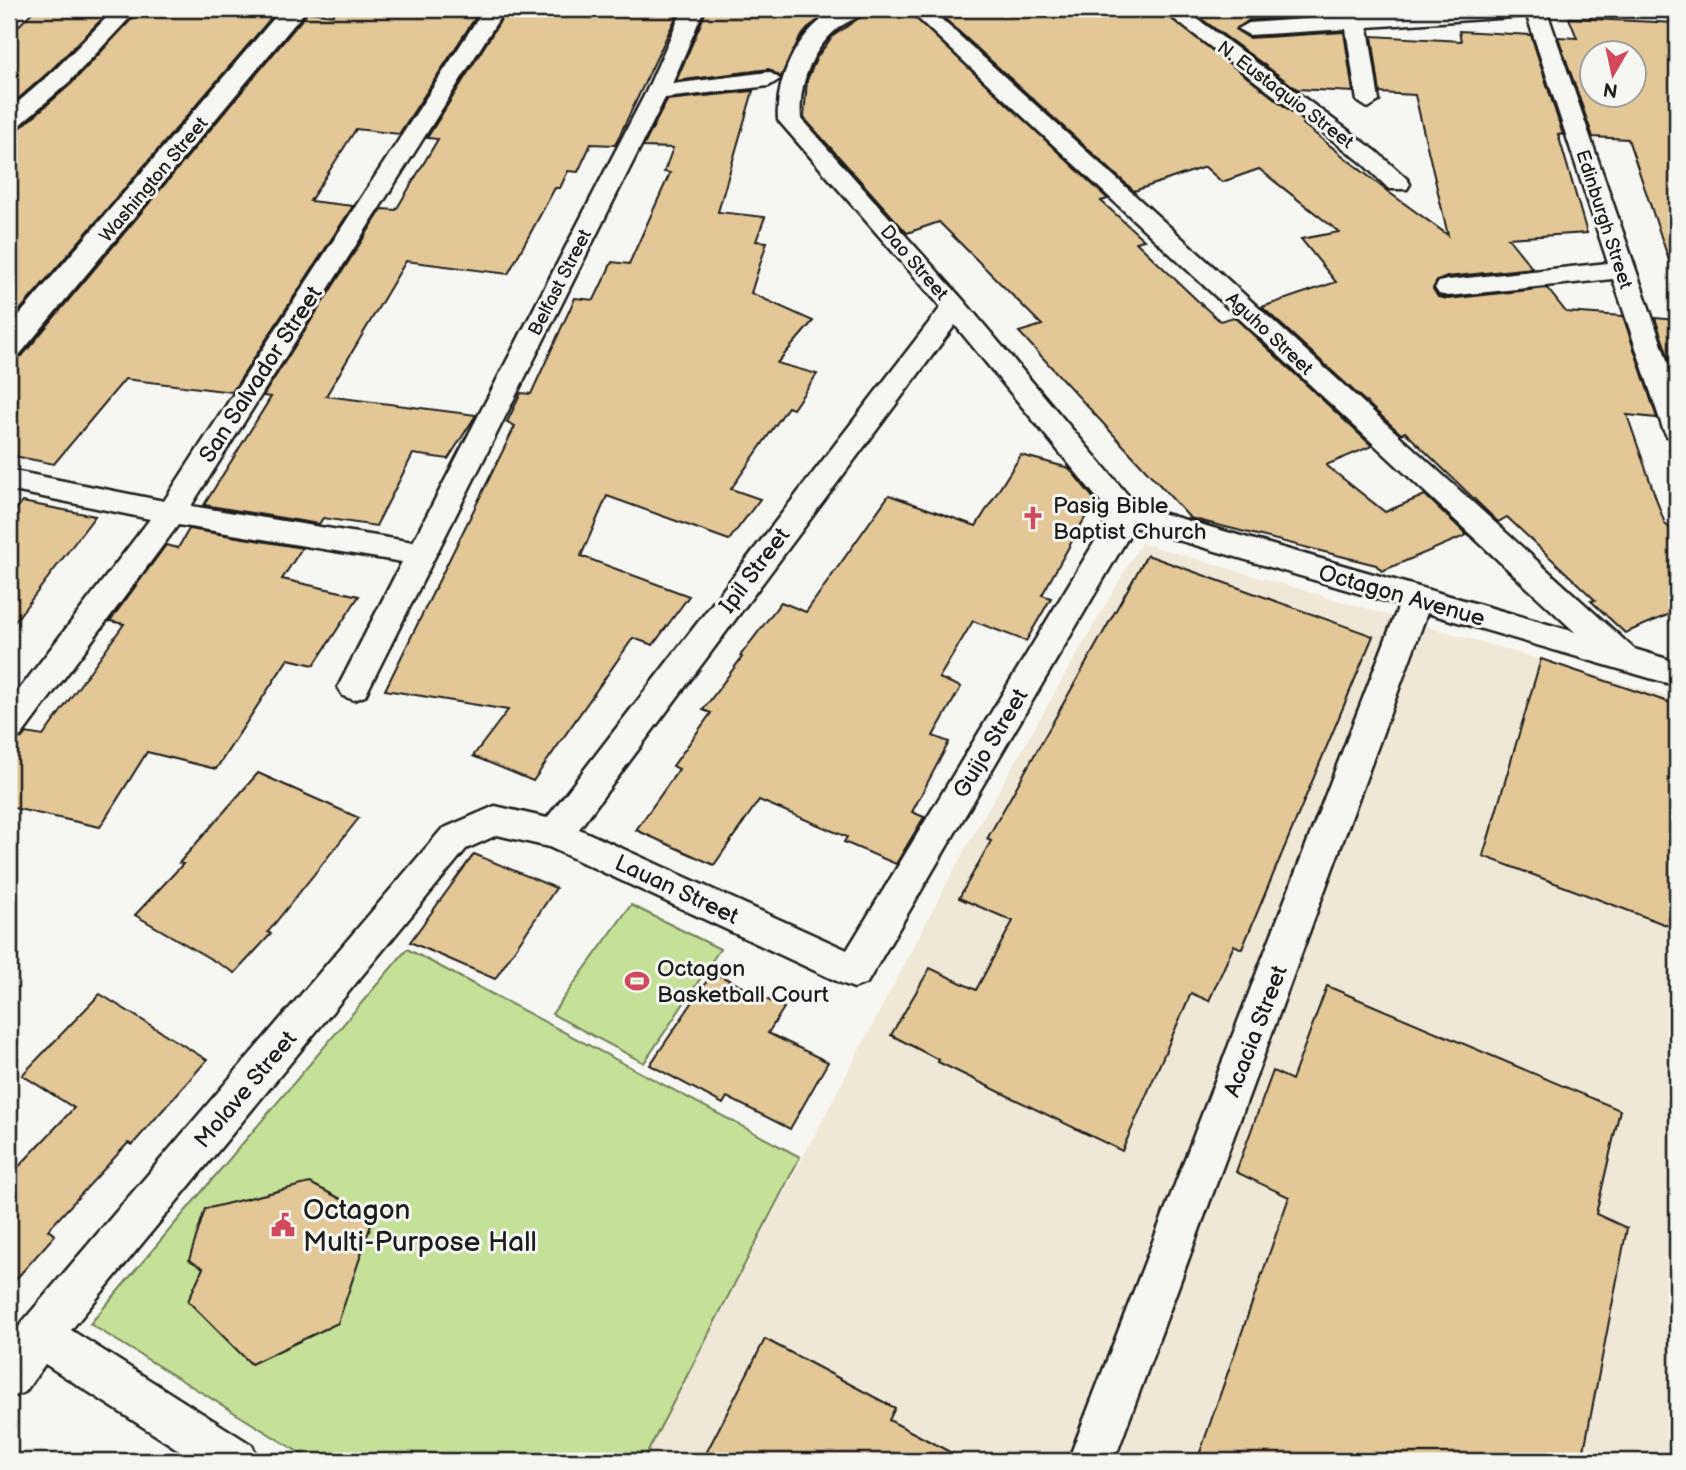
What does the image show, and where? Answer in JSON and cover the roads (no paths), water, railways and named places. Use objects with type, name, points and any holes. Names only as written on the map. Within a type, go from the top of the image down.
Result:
[{"type":"street","points":[[9,122],[61,77],[127,9]]},
{"type":"street","name":"Washington Street","points":[[9,347],[295,9]]},
{"type":"street","name":"San Salvador Street","points":[[9,727],[171,513],[494,9]]},
{"type":"street","name":"Belfast Street","points":[[354,687],[657,92],[694,9]]},
{"type":"street","name":"Dao Street","points":[[858,9],[849,11],[820,33],[796,70],[787,110],[790,120],[954,307],[1127,514]]},
{"type":"street","name":"Aguho Street","points":[[918,9],[1623,657]]},
{"type":"street","name":"N. Eustaquio Street","points":[[1171,9],[1368,156],[1398,184]]},
{"type":"street","points":[[1249,29],[1535,9]]},
{"type":"street","name":"Edinburgh Street","points":[[1535,9],[1621,270],[1677,429]]},
{"type":"street","points":[[1356,22],[1368,101]]},
{"type":"street","points":[[657,92],[769,79]]},
{"type":"street","points":[[1448,288],[1621,270]]},
{"type":"street","name":"Ipil Street","points":[[555,834],[954,307]]},
{"type":"street","points":[[9,480],[171,513],[420,554]]},
{"type":"street","name":"Octagon Avenue","points":[[1127,514],[1677,674]]},
{"type":"street","name":"Guijo Street","points":[[854,971],[1127,514]]},
{"type":"street","name":"Acacia Street","points":[[1091,1461],[1416,600]]},
{"type":"street","name":"Lauan Street","points":[[495,820],[555,834],[854,971]]},
{"type":"street","name":"Molave Street","points":[[9,1376],[39,1335],[454,839],[495,820]]},
{"type":"street","points":[[39,1335],[236,1461]]},
{"type":"place","name":"Pasig Bible Baptist Church","points":[[1033,518]]},
{"type":"place","name":"Octagon Basketball Court","points":[[637,981]]},
{"type":"place","name":"Octagon Multi-Purpose Hall","points":[[283,1225]]}]
